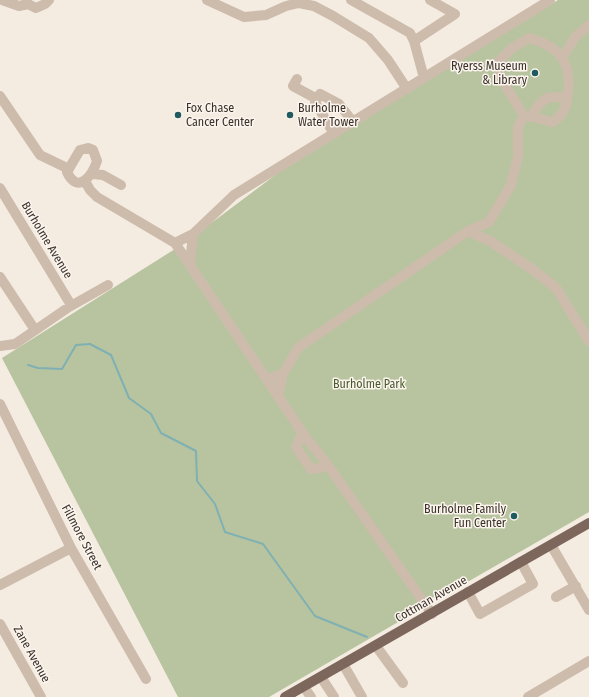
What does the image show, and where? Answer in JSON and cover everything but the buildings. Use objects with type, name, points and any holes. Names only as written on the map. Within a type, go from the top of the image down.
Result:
[{"type":"main road","name":"Cottman Avenue","points":[[285,697],[589,523]]},
{"type":"street","points":[[2,0],[19,6],[28,2],[36,8],[45,4],[48,0]]},
{"type":"street","points":[[207,0],[244,17],[266,15],[286,6],[299,3],[310,9],[333,16],[369,38],[388,60],[407,89]]},
{"type":"street","points":[[351,0],[410,33],[414,41],[424,78]]},
{"type":"street","points":[[414,41],[455,14],[430,0]]},
{"type":"street","points":[[175,243],[193,234],[234,195],[550,0]]},
{"type":"street","points":[[563,58],[575,37],[589,25]]},
{"type":"street","points":[[529,38],[544,42],[563,58],[569,74],[567,98],[562,115],[553,122],[543,121],[528,115],[500,77],[498,62],[512,48],[529,38]]},
{"type":"street","points":[[297,79],[293,86],[317,99]]},
{"type":"street","points":[[334,134],[315,102],[320,94],[339,104],[353,122]]},
{"type":"street","points":[[0,96],[40,155],[69,169]]},
{"type":"street","points":[[490,241],[489,222],[511,185],[518,156],[518,127],[545,98],[554,96],[567,98]]},
{"type":"street","points":[[88,148],[93,150],[98,161],[93,174],[85,181],[76,182],[70,179],[67,172],[80,150],[88,148]]},
{"type":"street","points":[[93,174],[103,175],[121,185]]},
{"type":"street","points":[[85,181],[96,197],[175,243],[304,435],[327,464],[432,614]]},
{"type":"street","name":"Burholme Avenue","points":[[0,188],[71,305]]},
{"type":"street","points":[[278,397],[283,374],[298,348],[468,231],[489,222]]},
{"type":"street","points":[[468,231],[490,241],[532,269],[556,288],[589,341]]},
{"type":"street","points":[[190,264],[193,234]]},
{"type":"street","points":[[0,277],[35,330]]},
{"type":"street","points":[[0,346],[15,344],[71,305],[108,285]]},
{"type":"street","points":[[266,379],[283,374]]},
{"type":"street","name":"Fillmore Street","points":[[0,404],[71,548],[146,679]]},
{"type":"street","points":[[304,435],[300,438],[296,447],[311,469],[320,468],[327,464]]},
{"type":"street","points":[[551,545],[589,610]]},
{"type":"street","points":[[0,585],[71,548]]},
{"type":"street","points":[[468,592],[480,614],[533,584],[521,562]]},
{"type":"street","points":[[556,597],[576,586]]},
{"type":"street","name":"Zane Avenue","points":[[0,624],[41,697]]},
{"type":"street","points":[[376,646],[403,683]]},
{"type":"street","points":[[528,697],[589,661]]},
{"type":"street","points":[[343,664],[362,697]]},
{"type":"street","points":[[321,677],[334,697]]},
{"type":"street","points":[[304,687],[311,697]]},
{"type":"green space","name":"Burholme Park","points":[[558,0],[589,0],[589,512],[457,588],[435,596],[422,604],[424,607],[269,697],[178,697],[2,358],[175,249],[182,259],[198,233],[278,173]]},
{"type":"waterway","points":[[28,365],[38,368],[62,369],[76,345],[90,344],[111,355],[129,398],[151,414],[161,433],[196,451],[197,481],[215,504],[225,532],[263,544],[315,616],[367,637]]},
{"type":"place","name":"Ryerss Museum & Library","points":[[535,73]]},
{"type":"place","name":"Fox Chase Cancer Center","points":[[178,115]]},
{"type":"place","name":"Burholme Water Tower","points":[[290,115]]},
{"type":"place","name":"Burholme Family Fun Center","points":[[514,516]]}]
